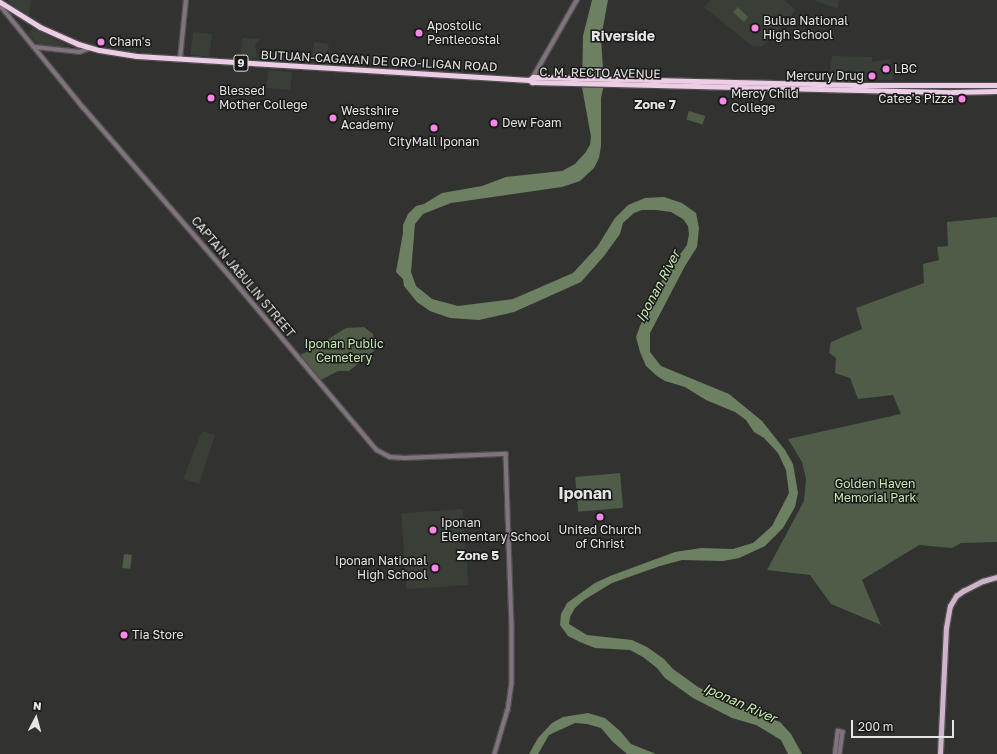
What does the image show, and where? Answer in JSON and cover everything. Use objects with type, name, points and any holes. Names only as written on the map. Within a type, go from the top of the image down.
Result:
[{"type":"highway","name":"BUTUAN-CAGAYAN DE ORO-ILIGAN ROAD","points":[[0,2],[40,27],[91,48],[137,56],[531,79]]},
{"type":"highway","name":"C. M. RECTO AVENUE","points":[[531,79],[577,77],[613,80],[953,92],[997,91]]},
{"type":"highway","name":"C. M. RECTO AVENUE","points":[[531,79],[567,82],[613,80],[866,85],[997,85]]},
{"type":"main road","points":[[940,754],[946,628],[950,606],[956,596],[963,591],[983,581],[997,577]]},
{"type":"street","points":[[180,59],[186,0]]},
{"type":"street","points":[[531,79],[577,0]]},
{"type":"street","name":"CAPTAIN JABULIN STREET","points":[[0,5],[83,107],[229,275],[377,450],[390,458],[506,454],[512,624],[512,683],[508,710],[495,754]]},
{"type":"street","points":[[35,48],[80,52],[91,48]]},
{"type":"street","points":[[835,754],[840,731],[840,754]]},
{"type":"shaded area","points":[[9,0],[31,0],[29,16],[8,1]]},
{"type":"shaded area","points":[[592,0],[608,0],[601,38],[604,84],[601,98],[601,146],[599,158],[594,168],[580,181],[562,187],[451,203],[423,214],[415,224],[411,272],[416,286],[432,299],[458,306],[513,299],[573,273],[597,247],[615,218],[628,205],[645,198],[664,197],[682,203],[696,213],[699,228],[697,247],[685,266],[650,333],[650,352],[661,366],[729,394],[762,421],[785,450],[793,464],[798,493],[795,507],[783,528],[765,546],[739,558],[723,561],[682,560],[612,583],[584,600],[575,608],[570,617],[569,624],[587,635],[632,640],[647,647],[664,659],[673,669],[698,687],[736,706],[780,722],[791,734],[802,754],[788,754],[781,740],[756,725],[732,718],[693,698],[665,678],[657,668],[643,657],[630,650],[595,648],[568,636],[560,625],[561,614],[567,603],[595,583],[610,576],[675,552],[701,548],[733,549],[753,543],[772,526],[789,493],[786,470],[778,453],[764,438],[754,432],[746,420],[735,412],[706,400],[685,387],[665,381],[657,376],[646,366],[640,352],[636,337],[640,326],[664,276],[687,245],[689,234],[688,226],[683,219],[671,212],[656,210],[642,210],[634,213],[623,223],[620,234],[604,256],[581,282],[514,312],[479,320],[450,318],[430,311],[417,302],[404,286],[403,279],[396,272],[403,225],[408,214],[416,206],[424,204],[442,193],[482,186],[506,177],[562,171],[575,164],[585,153],[590,145],[591,137],[582,87],[583,36]]},
{"type":"shaded area","name":"Bulua National High School","points":[[711,0],[784,0],[796,10],[762,47],[752,46],[704,7]]},
{"type":"shaded area","points":[[813,0],[839,0],[838,9]]},
{"type":"shaded area","points":[[33,28],[64,44],[63,49],[39,46],[28,33]]},
{"type":"shaded area","points":[[193,32],[212,34],[209,57],[191,55]]},
{"type":"shaded area","points":[[242,38],[260,39],[255,45],[257,58],[241,57]]},
{"type":"shaded area","points":[[314,42],[329,44],[326,62],[311,60]]},
{"type":"shaded area","points":[[832,56],[872,57],[872,62],[890,59],[894,80],[830,80],[829,77]]},
{"type":"shaded area","points":[[268,70],[292,72],[290,90],[266,88]]},
{"type":"shaded area","points":[[202,431],[215,435],[199,484],[183,479]]},
{"type":"shaded area","points":[[463,509],[468,585],[406,589],[401,513]]},
{"type":"shaded area","points":[[588,713],[605,718],[620,731],[631,744],[656,754],[627,754],[613,742],[601,728],[587,724],[575,723],[549,735],[538,754],[529,754],[538,738],[552,723],[563,717]]},
{"type":"green space","points":[[738,7],[748,17],[744,22],[733,12]]},
{"type":"green space","points":[[689,111],[705,116],[703,125],[686,120]]},
{"type":"green space","name":"Golden Haven Memorial Park","points":[[997,217],[997,542],[961,543],[952,548],[919,545],[862,580],[881,625],[831,604],[810,575],[767,570],[804,501],[806,479],[802,462],[788,439],[901,414],[893,395],[858,399],[850,378],[835,373],[836,358],[829,353],[831,342],[862,329],[856,308],[924,283],[923,264],[939,260],[937,247],[948,246],[947,222]]},
{"type":"green space","name":"Iponan Public Cemetery","points":[[364,327],[373,334],[375,350],[349,371],[338,371],[317,382],[296,357],[313,349],[346,328]]},
{"type":"green space","points":[[620,473],[623,508],[578,512],[575,477]]},
{"type":"green space","points":[[124,554],[132,555],[130,569],[122,568]]},
{"type":"place","name":"Bulua National High School","points":[[755,28]]},
{"type":"place","name":"Apostolic Pentlecostal","points":[[419,33]]},
{"type":"place","name":"Cham's","points":[[101,42]]},
{"type":"place","name":"LBC","points":[[886,69]]},
{"type":"place","name":"Mercury Drug","points":[[872,76]]},
{"type":"place","name":"Blessed Mother College","points":[[211,98]]},
{"type":"place","name":"Catee's Pizza","points":[[962,99]]},
{"type":"place","name":"Mercy Child College","points":[[723,101]]},
{"type":"place","name":"Westshire Academy","points":[[333,118]]},
{"type":"place","name":"Dew Foam","points":[[494,123]]},
{"type":"place","name":"CityMall Iponan","points":[[434,128]]},
{"type":"place","name":"United Church of Christ","points":[[600,517]]},
{"type":"place","name":"Iponan Elementary School","points":[[433,530]]},
{"type":"place","name":"Iponan National High School","points":[[435,568]]},
{"type":"place","name":"Tia Store","points":[[124,635]]},
{"type":"district","name":"Riverside","points":[[623,36]]},
{"type":"district","name":"Zone 7","points":[[655,104]]},
{"type":"district","name":"Iponan","points":[[585,493]]},
{"type":"district","name":"Zone 5","points":[[478,555]]},
{"type":"water label","name":"Iponan River","points":[[658,286]]},
{"type":"water label","name":"Iponan River","points":[[740,703]]}]
